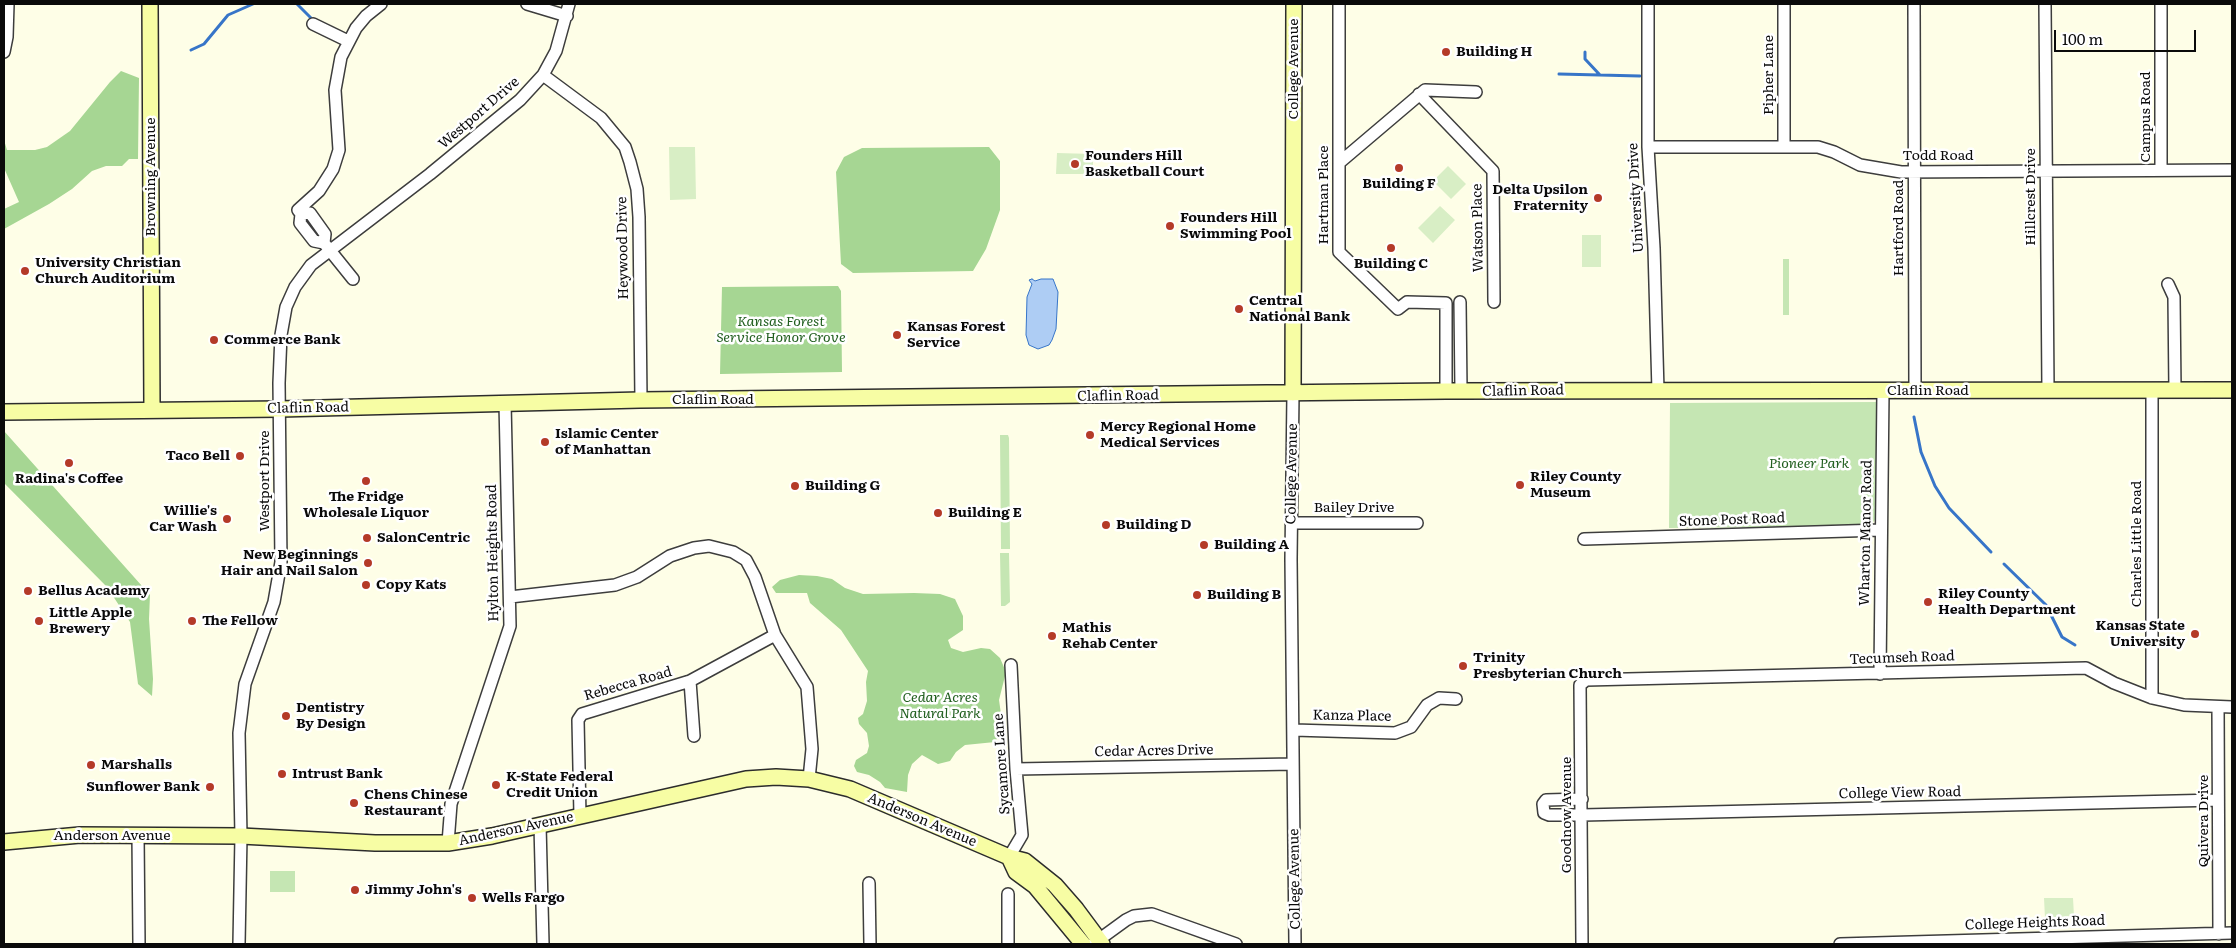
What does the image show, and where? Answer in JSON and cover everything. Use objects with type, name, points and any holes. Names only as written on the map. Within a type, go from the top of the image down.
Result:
[{"type":"street","points":[[4,52],[7,37],[8,4]]},
{"type":"street","name":"Browning Avenue","points":[[150,4],[152,409]]},
{"type":"street","points":[[353,279],[327,247],[314,241],[300,222],[302,214],[298,210],[319,191],[333,169],[339,150],[335,90],[341,57],[348,41],[366,16],[381,4]]},
{"type":"street","points":[[527,4],[567,16]]},
{"type":"street","name":"Westport Drive","points":[[239,944],[241,836],[239,732],[245,684],[274,602],[281,562],[280,409],[282,335],[286,307],[295,287],[327,247],[430,174],[520,100],[543,75],[556,51],[569,4]]},
{"type":"street","name":"College Avenue","points":[[1294,4],[1294,393],[1291,523],[1295,944]]},
{"type":"street","name":"University Drive","points":[[1648,4],[1648,147],[1654,248],[1658,391]]},
{"type":"street","name":"Pipher Lane","points":[[1784,4],[1784,145]]},
{"type":"street","name":"Hartford Road","points":[[1914,4],[1915,392]]},
{"type":"street","name":"Hillcrest Drive","points":[[2046,4],[2048,390]]},
{"type":"street","name":"Campus Road","points":[[2161,4],[2162,170]]},
{"type":"street","name":"Hartman Place","points":[[1339,5],[1339,252],[1398,309],[1407,302],[1446,303],[1454,391]]},
{"type":"street","points":[[313,24],[348,41]]},
{"type":"street","name":"Heywood Drive","points":[[543,75],[601,118],[625,147],[630,162],[637,189],[639,217],[641,400]]},
{"type":"street","points":[[1339,163],[1427,89],[1476,92]]},
{"type":"street","name":"Watson Place","points":[[1419,94],[1493,171],[1494,302]]},
{"type":"street","name":"Todd Road","points":[[1648,147],[1784,145],[1818,147],[1834,152],[1860,165],[1884,170],[1914,172],[2232,170]]},
{"type":"street","points":[[2168,284],[2174,297],[2175,391]]},
{"type":"street","points":[[1454,391],[1460,302]]},
{"type":"street","name":"Claflin Road","points":[[4,412],[280,409],[641,400],[1454,391],[1915,392],[2232,390]]},
{"type":"street","name":"Wharton Manor Road","points":[[1880,674],[1883,391]]},
{"type":"street","name":"Charles Little Road","points":[[2152,391],[2152,698]]},
{"type":"street","name":"Hylton Heights Road","points":[[448,843],[451,804],[510,626],[506,403]]},
{"type":"street","name":"Bailey Drive","points":[[1291,523],[1417,523]]},
{"type":"street","name":"Stone Post Road","points":[[1584,539],[1881,530]]},
{"type":"street","points":[[510,597],[615,585],[637,577],[670,556],[694,548],[718,548],[733,552],[746,560],[765,600],[775,635],[807,687],[812,749],[809,779]]},
{"type":"street","name":"Rebecca Road","points":[[580,816],[578,720],[582,714],[690,681],[775,635]]},
{"type":"street","name":"Sycamore Lane","points":[[1009,857],[1022,835],[1016,769],[1011,665]]},
{"type":"street","name":"Tecumseh Road","points":[[1580,685],[1586,680],[2086,668],[2114,683],[2152,698],[2184,705],[2232,707]]},
{"type":"street","points":[[690,681],[694,736]]},
{"type":"street","name":"Goodnow Avenue","points":[[1580,685],[1583,815],[1582,944]]},
{"type":"street","name":"Kanza Place","points":[[1294,730],[1395,733],[1411,727],[1427,705],[1439,698],[1456,699]]},
{"type":"street","name":"Quivera Drive","points":[[2218,707],[2219,934]]},
{"type":"street","name":"Cedar Acres Drive","points":[[1016,769],[1293,764]]},
{"type":"street","name":"Anderson Avenue","points":[[4,842],[61,835],[138,835],[241,836],[375,843],[448,843],[492,836],[746,779],[776,777],[809,779],[850,789],[1009,857],[1025,861],[1046,876],[1076,909],[1098,943]]},
{"type":"street","name":"College View Road","points":[[1582,799],[1549,799],[1544,802],[1542,807],[1546,815],[1583,815],[2218,800]]},
{"type":"street","points":[[540,825],[543,944]]},
{"type":"street","points":[[138,835],[139,944]]},
{"type":"street","points":[[1009,857],[1016,872],[1035,886],[1083,944]]},
{"type":"street","points":[[870,883],[870,944]]},
{"type":"street","points":[[1008,894],[1008,944]]},
{"type":"street","points":[[1098,943],[1126,920],[1134,916],[1152,914],[1236,944]]},
{"type":"street","name":"College Heights Road","points":[[1840,944],[2009,942],[2232,934]]},
{"type":"green space","points":[[121,71],[139,78],[138,159],[129,159],[122,166],[106,166],[92,171],[72,189],[4,229],[4,209],[19,202],[4,168],[4,140],[7,150],[35,150],[47,147],[70,131]]},
{"type":"green space","points":[[669,147],[695,147],[696,199],[670,200]]},
{"type":"green space","points":[[989,147],[1000,161],[1000,210],[986,249],[973,271],[853,273],[841,264],[836,172],[844,157],[862,148]]},
{"type":"green space","name":"Founders Hill Basketball Court","points":[[1057,153],[1093,154],[1093,174],[1056,174]]},
{"type":"green space","points":[[1448,166],[1466,184],[1451,199],[1433,181]]},
{"type":"green space","points":[[1440,206],[1455,220],[1433,243],[1418,228]]},
{"type":"green space","points":[[1582,235],[1601,235],[1601,267],[1582,267]]},
{"type":"green space","points":[[1783,259],[1789,259],[1789,315],[1783,315]]},
{"type":"green space","name":"Kansas Forest Service Honor Grove","points":[[838,286],[841,291],[842,372],[720,374],[722,287]]},
{"type":"green space","name":"Pioneer Park","points":[[1876,402],[1876,519],[1869,526],[1669,528],[1670,403]]},
{"type":"green space","points":[[4,431],[150,595],[152,696],[138,684],[130,622],[107,587],[4,483]]},
{"type":"green space","points":[[1000,435],[1008,435],[1009,438],[1010,549],[1001,549]]},
{"type":"green space","points":[[1000,553],[1009,553],[1010,602],[1005,606],[1001,606]]},
{"type":"green space","name":"Cedar Acres Natural Park","points":[[799,575],[832,579],[845,588],[863,594],[940,594],[955,599],[963,616],[963,630],[948,640],[951,648],[963,652],[981,648],[990,649],[1000,658],[1006,672],[999,700],[1003,728],[995,742],[965,745],[956,752],[950,761],[938,764],[922,755],[912,764],[908,775],[907,792],[885,788],[880,782],[869,775],[857,772],[854,766],[856,760],[867,753],[869,746],[867,733],[859,724],[858,718],[863,714],[867,701],[866,682],[868,671],[841,630],[810,603],[807,593],[776,593],[772,587],[780,580]]},
{"type":"green space","points":[[270,871],[295,871],[295,892],[270,892]]},
{"type":"green space","points":[[2044,898],[2073,898],[2074,916],[2045,918]]},
{"type":"water","points":[[1053,279],[1058,292],[1056,329],[1049,345],[1038,349],[1029,345],[1026,335],[1027,297],[1032,284],[1029,280],[1035,281]]},
{"type":"waterway","points":[[191,50],[204,44],[228,15],[253,4]]},
{"type":"waterway","points":[[297,4],[314,21]]},
{"type":"waterway","points":[[1585,52],[1585,59],[1600,75]]},
{"type":"waterway","points":[[1559,74],[1640,76]]},
{"type":"waterway","points":[[1914,417],[1921,452],[1935,486],[1949,508],[1991,552]]},
{"type":"waterway","points":[[2004,564],[2046,605],[2062,637],[2075,645]]},
{"type":"place","name":"Building H","points":[[1446,52]]},
{"type":"place","name":"Founders Hill Basketball Court","points":[[1075,164]]},
{"type":"place","name":"Building F","points":[[1399,168]]},
{"type":"place","name":"Delta Upsilon Fraternity","points":[[1598,198]]},
{"type":"place","name":"Founders Hill Swimming Pool","points":[[1170,226]]},
{"type":"place","name":"Building C","points":[[1391,248]]},
{"type":"place","name":"University Christian Church Auditorium","points":[[25,271]]},
{"type":"place","name":"Central National Bank","points":[[1239,309]]},
{"type":"place","name":"Kansas Forest Service","points":[[897,335]]},
{"type":"place","name":"Commerce Bank","points":[[214,340]]},
{"type":"place","name":"Mercy Regional Home Medical Services","points":[[1090,435]]},
{"type":"place","name":"Islamic Center of Manhattan","points":[[545,442]]},
{"type":"place","name":"Taco Bell","points":[[240,456]]},
{"type":"place","name":"Radina's Coffee","points":[[69,463]]},
{"type":"place","name":"The Fridge Wholesale Liquor","points":[[366,481]]},
{"type":"place","name":"Riley County Museum","points":[[1520,485]]},
{"type":"place","name":"Building G","points":[[795,486]]},
{"type":"place","name":"Building E","points":[[938,513]]},
{"type":"place","name":"Willie's Car Wash","points":[[227,519]]},
{"type":"place","name":"Building D","points":[[1106,525]]},
{"type":"place","name":"SalonCentric","points":[[367,538]]},
{"type":"place","name":"Building A","points":[[1204,545]]},
{"type":"place","name":"New Beginnings Hair and Nail Salon","points":[[368,563]]},
{"type":"place","name":"Copy Kats","points":[[366,585]]},
{"type":"place","name":"Bellus Academy","points":[[28,591]]},
{"type":"place","name":"Building B","points":[[1197,595]]},
{"type":"place","name":"Riley County Health Department","points":[[1928,602]]},
{"type":"place","name":"Little Apple Brewery","points":[[39,621]]},
{"type":"place","name":"The Fellow","points":[[192,621]]},
{"type":"place","name":"Kansas State University","points":[[2195,634]]},
{"type":"place","name":"Mathis Rehab Center","points":[[1052,636]]},
{"type":"place","name":"Trinity Presbyterian Church","points":[[1463,666]]},
{"type":"place","name":"Dentistry By Design","points":[[286,716]]},
{"type":"place","name":"Marshalls","points":[[91,765]]},
{"type":"place","name":"Intrust Bank","points":[[282,774]]},
{"type":"place","name":"K-State Federal Credit Union","points":[[496,785]]},
{"type":"place","name":"Sunflower Bank","points":[[210,787]]},
{"type":"place","name":"Chens Chinese Restaurant","points":[[354,803]]},
{"type":"place","name":"Jimmy John's","points":[[355,890]]},
{"type":"place","name":"Wells Fargo","points":[[472,898]]}]
